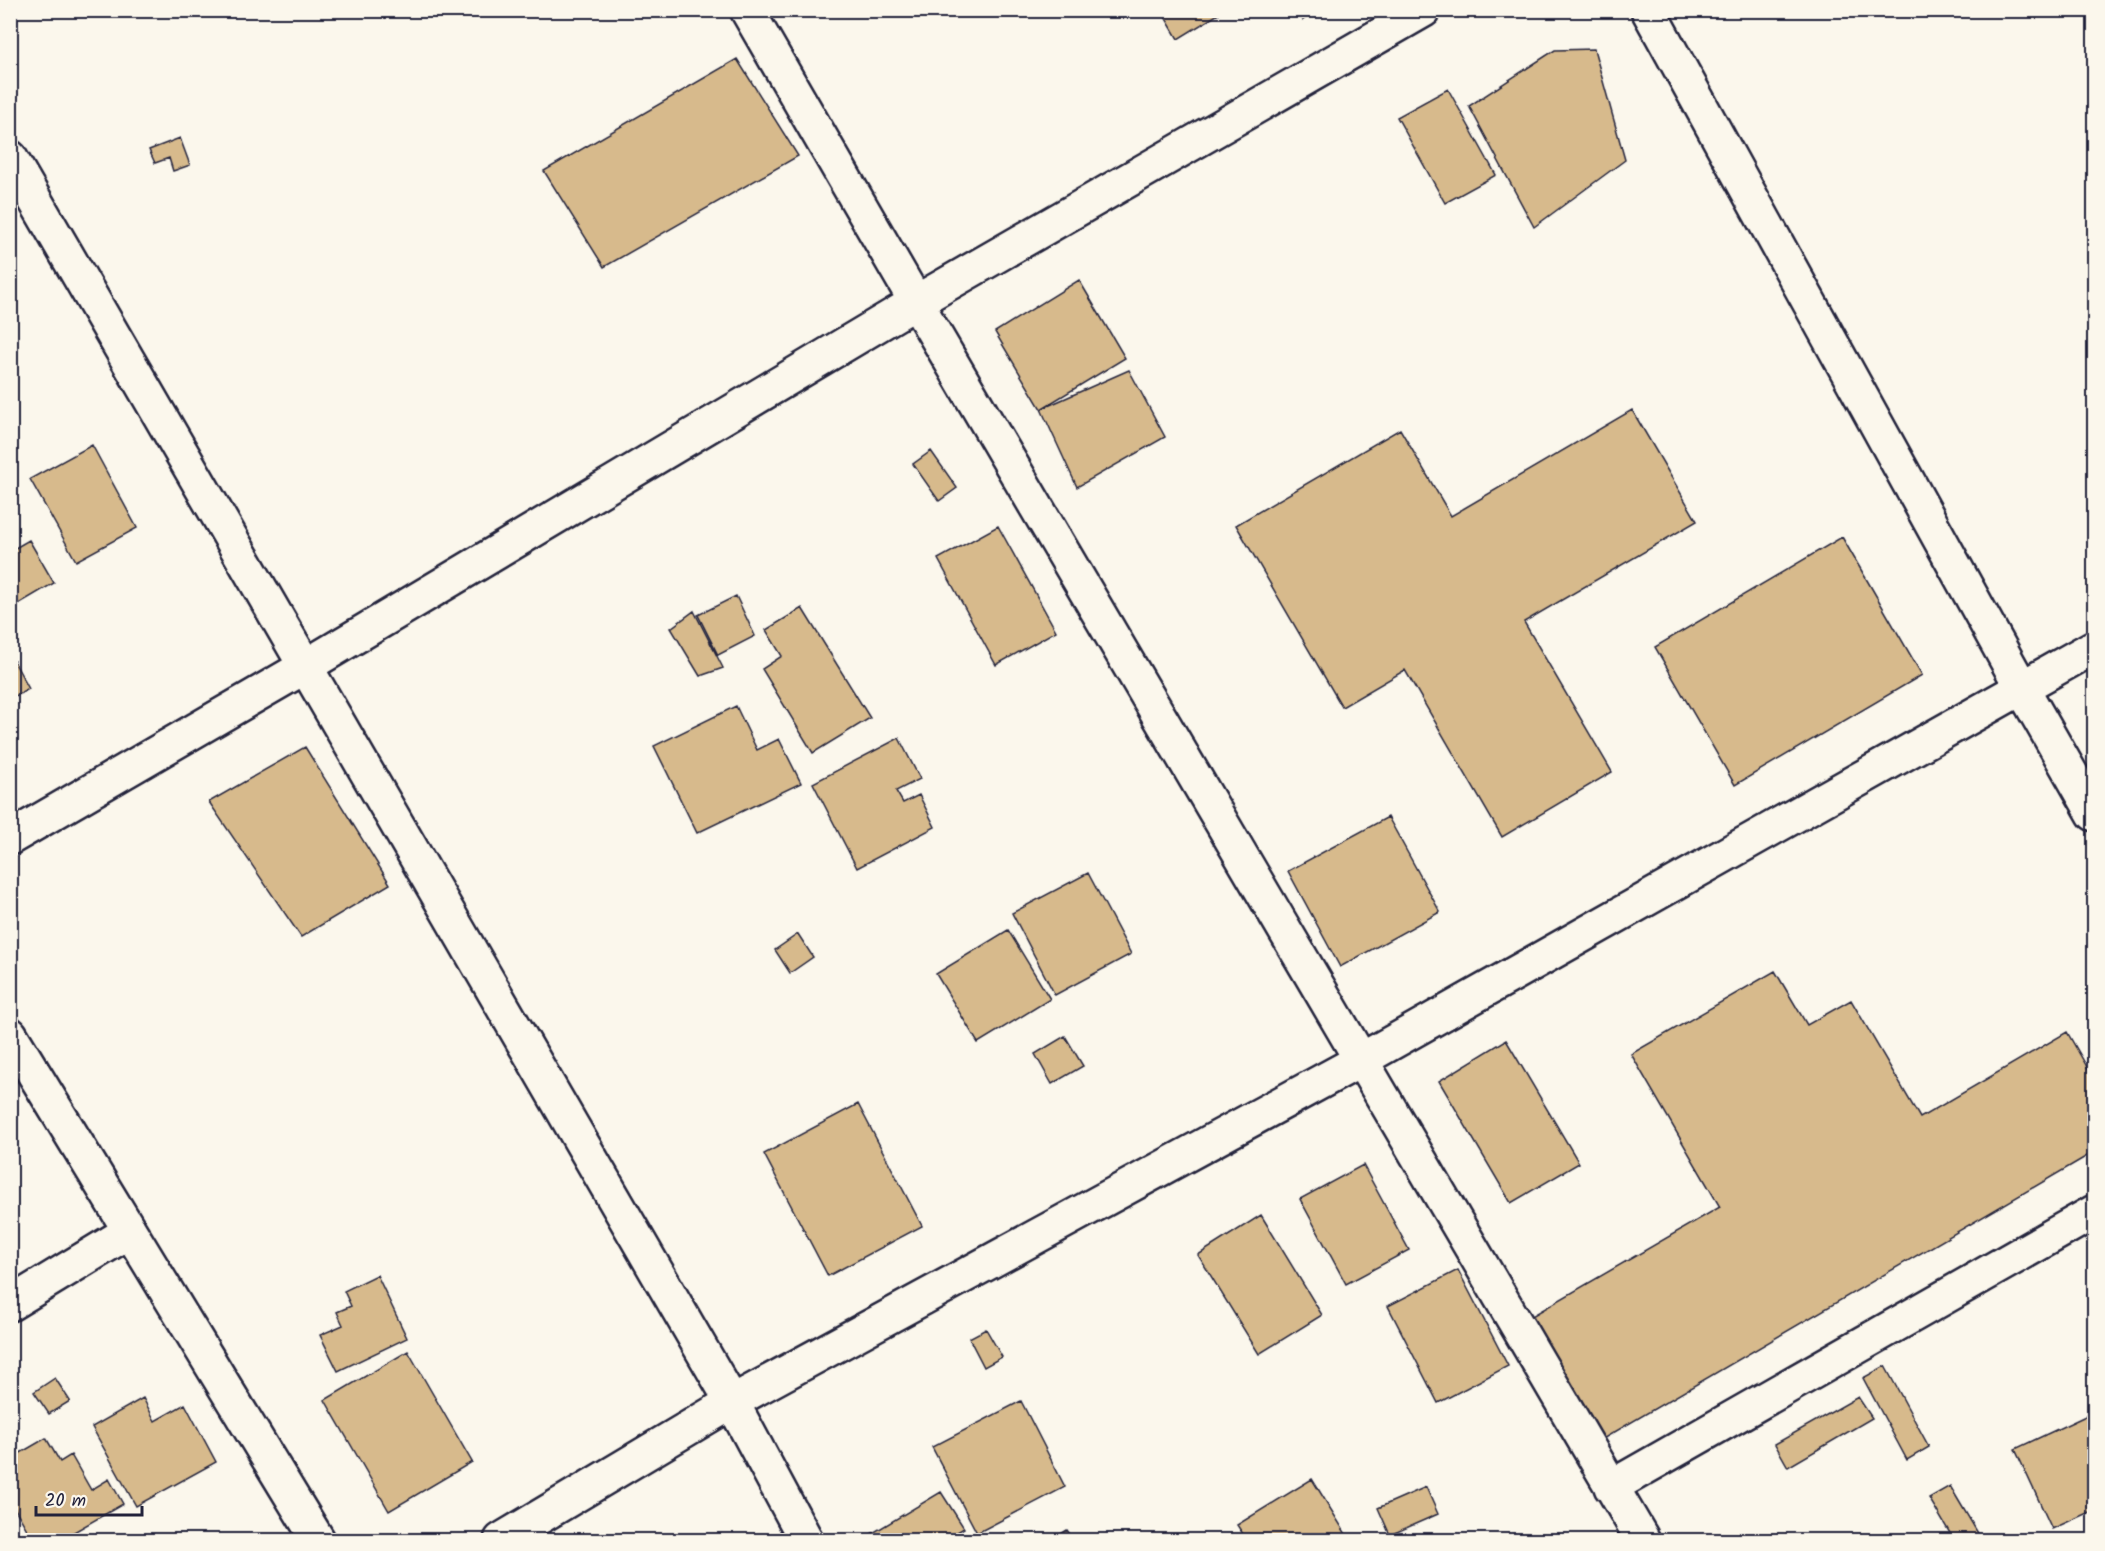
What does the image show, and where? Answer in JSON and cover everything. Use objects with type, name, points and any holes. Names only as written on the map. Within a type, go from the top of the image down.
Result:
[{"type":"street","points":[[747,10],[1642,1540]]},
{"type":"street","points":[[10,838],[306,666],[916,302],[1424,10]]},
{"type":"street","points":[[1648,10],[2022,688],[2094,814]]},
{"type":"street","points":[[10,158],[732,1402],[806,1540]]},
{"type":"street","points":[[501,1540],[732,1402],[1361,1060],[2094,647]]},
{"type":"street","points":[[10,1034],[318,1540]]},
{"type":"street","points":[[1611,1487],[2094,1212]]},
{"type":"street","points":[[10,1304],[130,1231]]},
{"type":"building","points":[[1161,10],[1225,10],[1178,39]]},
{"type":"building","points":[[1297,10],[1317,10],[1303,20]]},
{"type":"building","points":[[1594,49],[1625,160],[1534,227],[1469,106],[1555,50]]},
{"type":"building","points":[[737,59],[798,156],[604,267],[544,171]]},
{"type":"building","points":[[1448,89],[1496,175],[1445,203],[1397,117]]},
{"type":"building","points":[[180,138],[190,165],[173,171],[169,158],[155,163],[149,150]]},
{"type":"building","points":[[1079,280],[1125,358],[1041,409],[995,332]]},
{"type":"building","points":[[1129,370],[1165,437],[1077,487],[1041,409]]},
{"type":"building","points":[[1632,410],[1697,521],[1524,622],[1612,772],[1502,837],[1405,670],[1342,707],[1236,525],[1400,429],[1451,516]]},
{"type":"building","points":[[92,445],[137,528],[76,561],[30,479]]},
{"type":"building","points":[[931,451],[957,488],[939,501],[913,464]]},
{"type":"building","points":[[998,526],[1056,631],[996,665],[938,559]]},
{"type":"building","points":[[1842,537],[1922,675],[1735,785],[1655,647]]},
{"type":"building","points":[[29,540],[54,583],[10,609],[10,551]]},
{"type":"building","points":[[736,596],[755,636],[718,655],[698,615]]},
{"type":"building","points":[[802,608],[870,718],[813,753],[762,669],[782,656],[766,630]]},
{"type":"building","points":[[694,611],[723,668],[700,676],[671,628]]},
{"type":"building","points":[[10,654],[29,689],[10,699]]},
{"type":"building","points":[[736,706],[757,750],[779,739],[801,783],[697,833],[654,746]]},
{"type":"building","points":[[899,738],[920,779],[896,791],[903,803],[919,795],[935,827],[857,868],[813,783]]},
{"type":"building","points":[[305,747],[390,884],[301,937],[209,802]]},
{"type":"building","points":[[1388,817],[1440,912],[1340,967],[1288,871]]},
{"type":"building","points":[[1088,873],[1131,954],[1055,995],[1012,913]]},
{"type":"building","points":[[1008,930],[1050,999],[978,1043],[936,974]]},
{"type":"building","points":[[798,934],[813,957],[790,973],[775,950]]},
{"type":"building","points":[[1775,971],[1807,1025],[1851,1000],[1920,1118],[2067,1032],[2094,1079],[2094,1152],[1601,1440],[1530,1317],[1720,1207],[1631,1054]]},
{"type":"building","points":[[1065,1036],[1083,1066],[1052,1084],[1035,1054]]},
{"type":"building","points":[[1506,1040],[1579,1163],[1511,1203],[1439,1081]]},
{"type":"building","points":[[858,1104],[922,1226],[828,1276],[764,1154]]},
{"type":"building","points":[[1363,1165],[1409,1250],[1346,1284],[1300,1199]]},
{"type":"building","points":[[1261,1215],[1322,1315],[1259,1354],[1198,1255]]},
{"type":"building","points":[[1458,1270],[1508,1366],[1438,1403],[1388,1306]]},
{"type":"building","points":[[377,1275],[407,1338],[338,1371],[320,1335],[343,1325],[337,1312],[351,1306],[344,1291]]},
{"type":"building","points":[[986,1329],[1002,1357],[984,1367],[969,1338]]},
{"type":"building","points":[[408,1351],[472,1462],[389,1511],[325,1400]]},
{"type":"building","points":[[1885,1366],[1929,1447],[1907,1460],[1863,1378]]},
{"type":"building","points":[[55,1378],[70,1401],[49,1414],[34,1392]]},
{"type":"building","points":[[1858,1397],[1872,1418],[1788,1467],[1775,1444]]},
{"type":"building","points":[[143,1398],[155,1421],[185,1404],[216,1462],[136,1506],[92,1427]]},
{"type":"building","points":[[1021,1401],[1065,1487],[977,1533],[932,1447]]},
{"type":"building","points":[[2094,1412],[2094,1510],[2052,1529],[2015,1449]]},
{"type":"building","points":[[46,1438],[60,1462],[71,1455],[91,1490],[109,1479],[123,1504],[60,1540],[33,1540],[10,1500],[10,1459]]},
{"type":"building","points":[[1312,1479],[1349,1539],[1247,1540],[1237,1525]]},
{"type":"building","points":[[1950,1486],[1982,1540],[1954,1540],[1929,1498]]},
{"type":"building","points":[[1426,1487],[1438,1514],[1390,1535],[1378,1508]]},
{"type":"building","points":[[941,1492],[964,1528],[944,1540],[861,1540]]},
{"type":"building","points":[[1067,1530],[1074,1540],[1051,1540]]}]
